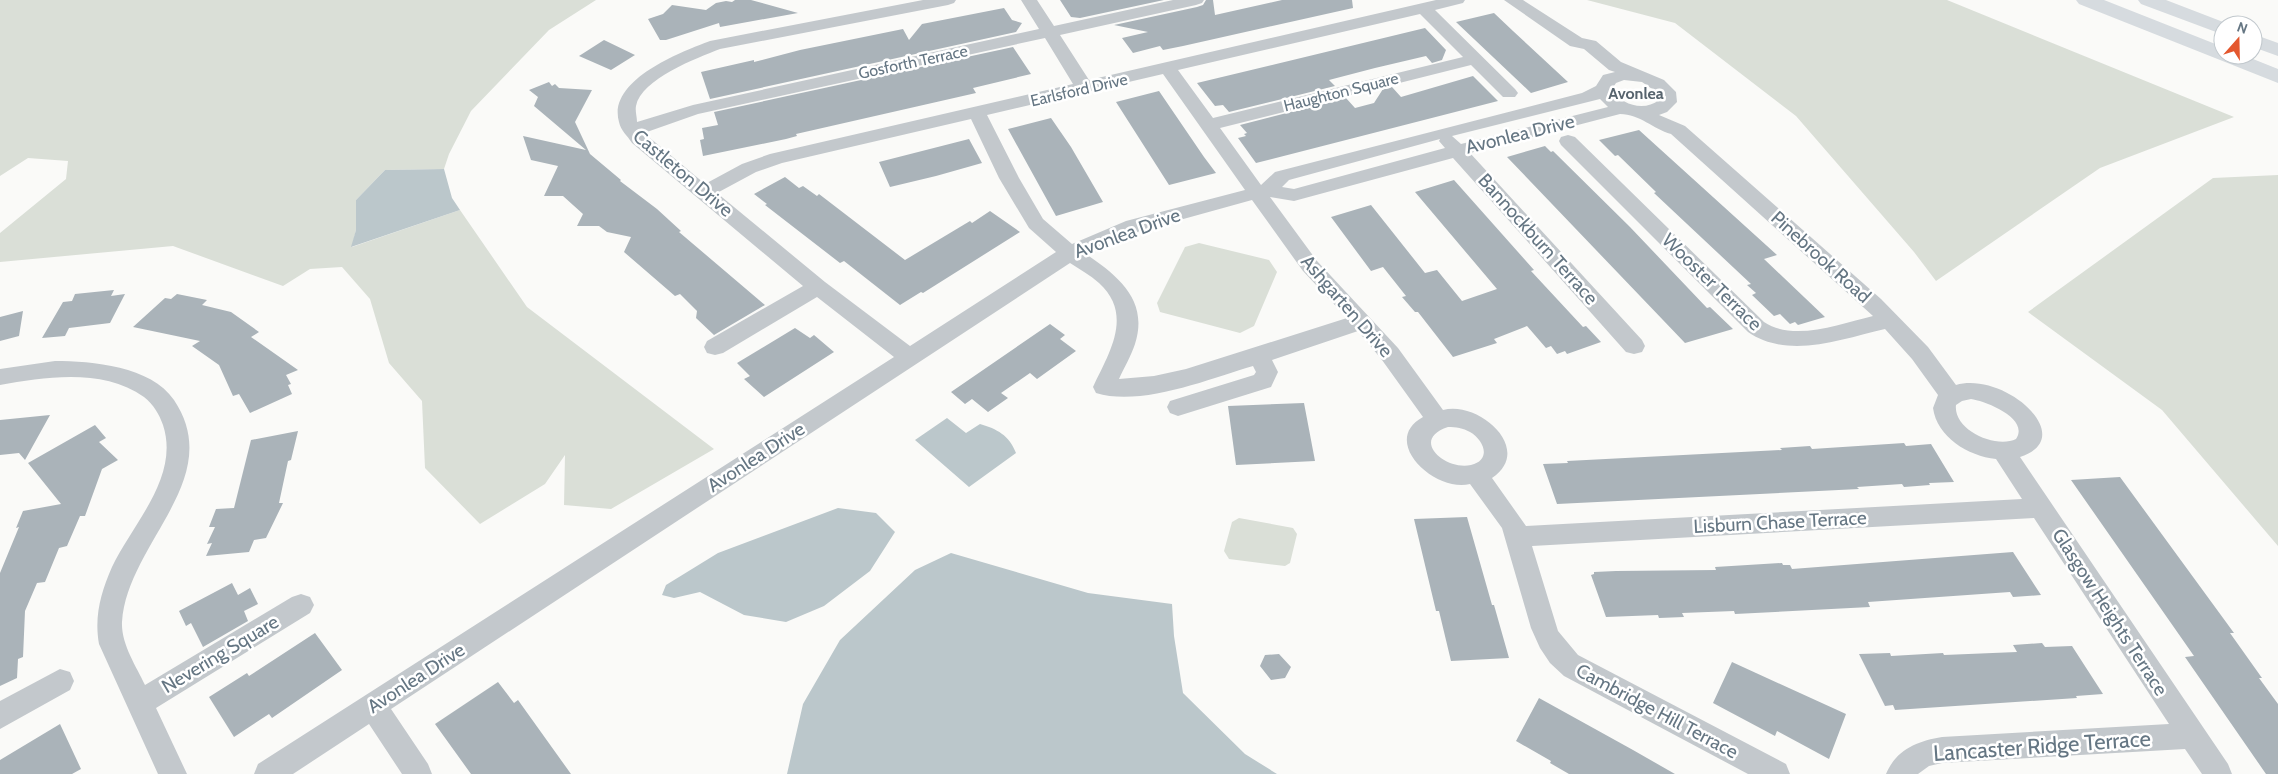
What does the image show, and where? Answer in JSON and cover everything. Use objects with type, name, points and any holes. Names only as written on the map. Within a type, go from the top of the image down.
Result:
[{"type":"main road","points":[[2148,0],[2213,24]]},
{"type":"main road","points":[[2095,2],[2213,50]]},
{"type":"main road","points":[[2263,44],[2278,50]]},
{"type":"main road","points":[[2249,65],[2278,77]]},
{"type":"street","name":"Castleton Drive","points":[[908,356],[818,287],[632,131],[627,123],[626,114],[628,102],[635,91],[655,73],[684,56],[716,45],[948,0]]},
{"type":"street","points":[[1029,0],[1085,88]]},
{"type":"street","name":"Gosforth Terrace","points":[[632,131],[693,110],[1196,0]]},
{"type":"street","name":"Earlsford Drive","points":[[705,192],[749,168],[777,158],[1168,69],[1412,6],[1457,0]]},
{"type":"street","points":[[1512,0],[1576,42],[1590,45],[1615,66],[1663,87],[1667,92],[1668,102]]},
{"type":"street","points":[[1412,6],[1474,59],[1509,93]]},
{"type":"street","points":[[1576,42],[1579,50],[1596,67],[1604,86]]},
{"type":"street","name":"Haughton Square","points":[[1209,125],[1474,59]]},
{"type":"street","points":[[1168,69],[1262,192]]},
{"type":"street","name":"Avonlea Drive","points":[[1262,192],[1282,176],[1442,133],[1588,97],[1596,94],[1616,76],[1633,75],[1643,77]]},
{"type":"street","name":"Pinebrook Road","points":[[1604,86],[1611,101],[1678,130],[1890,320],[1920,352],[1951,395]]},
{"type":"street","name":"Avonlea Drive","points":[[268,774],[908,356],[1070,253],[1133,226],[1262,192],[1294,195],[1569,121],[1634,110],[1658,110],[1668,102]]},
{"type":"street","name":"Pinebrook Road","points":[[1668,102],[1670,114],[1681,127],[1678,130]]},
{"type":"street","points":[[977,113],[1030,214],[1042,229],[1070,253],[1106,278],[1114,286],[1127,308],[1128,319],[1124,343],[1104,387],[1142,388],[1156,385],[1259,356],[1362,321]]},
{"type":"street","name":"Bannockburn Terrace","points":[[1442,133],[1634,346]]},
{"type":"street","name":"Wooster Terrace","points":[[1568,141],[1764,333],[1776,337],[1798,337],[1890,320]]},
{"type":"street","name":"Ashgarten Drive","points":[[1262,192],[1310,266],[1390,354],[1437,420]]},
{"type":"street","points":[[715,348],[818,287]]},
{"type":"street","points":[[1178,407],[1262,381],[1267,372],[1259,356]]},
{"type":"street","points":[[0,377],[29,371],[57,369],[88,369],[110,373],[136,381],[162,398],[176,424],[179,454],[174,474],[164,498],[126,566],[116,592],[108,622],[112,644],[173,774]]},
{"type":"street","points":[[1960,392],[1984,393],[2010,404],[2027,421],[2030,437],[2026,444],[2019,448],[2002,450],[1984,448],[1972,442],[1951,426],[1944,409],[1946,401],[1951,395],[1960,392]]},
{"type":"street","points":[[1458,418],[1469,421],[1479,426],[1493,440],[1496,457],[1486,471],[1466,477],[1444,473],[1426,461],[1421,453],[1419,437],[1422,429],[1437,420],[1458,418]]},
{"type":"street","name":"Glasgow Heights Terrace","points":[[2002,450],[2218,774]]},
{"type":"street","name":"Cambridge Hill Terrace","points":[[1477,475],[1507,516],[1518,537],[1545,633],[1553,647],[1564,660],[1574,668],[1776,774]]},
{"type":"street","name":"Lisburn Chase Terrace","points":[[1518,537],[2041,508]]},
{"type":"street","name":"Nevering Square","points":[[139,704],[301,605]]},
{"type":"street","points":[[0,716],[60,681]]},
{"type":"street","points":[[373,706],[418,774]]},
{"type":"street","name":"Lancaster Ridge Terrace","points":[[1900,774],[1912,760],[1920,755],[1942,750],[2192,736]]},
{"type":"shaded area","points":[[0,0],[596,0],[549,30],[471,111],[449,154],[444,169],[385,170],[356,200],[356,230],[352,247],[460,210],[527,307],[714,449],[611,509],[564,505],[565,455],[545,484],[480,524],[425,468],[422,401],[389,363],[370,299],[342,267],[310,269],[283,286],[173,246],[0,262],[0,233],[66,179],[68,161],[28,158],[0,176]]},
{"type":"shaded area","points":[[1587,0],[1947,0],[2234,117],[2100,168],[1936,281],[1914,252],[1796,116],[1675,23]]},
{"type":"shaded area","points":[[444,169],[452,198],[460,210],[351,247],[356,230],[356,200],[385,170]]},
{"type":"shaded area","points":[[2278,175],[2278,546],[2162,410],[2028,312],[2213,178]]},
{"type":"shaded area","points":[[1199,243],[1269,260],[1277,272],[1254,326],[1240,333],[1160,312],[1157,303],[1185,247]]},
{"type":"shaded area","points":[[947,418],[966,433],[980,424],[992,428],[1006,437],[1016,453],[969,487],[915,440]]},
{"type":"shaded area","points":[[838,508],[876,513],[895,532],[870,571],[824,606],[786,622],[744,615],[700,592],[674,598],[662,595],[666,585],[718,553]]},
{"type":"shaded area","points":[[1239,518],[1293,528],[1297,534],[1290,563],[1285,566],[1229,559],[1224,551],[1232,522]]},
{"type":"shaded area","points":[[951,553],[1088,593],[1172,604],[1174,636],[1183,693],[1245,754],[1277,774],[787,774],[803,704],[840,640],[915,570]]},
{"type":"building","points":[[735,0],[751,0],[798,13],[720,27],[719,23],[666,40],[660,40],[648,19],[663,14],[672,5],[706,10],[716,3],[732,2]]},
{"type":"building","points":[[1060,0],[1164,0],[1080,18],[1071,17]]},
{"type":"building","points":[[1206,0],[1213,0],[1215,15],[1282,0],[1352,0],[1353,8],[1183,46],[1163,50],[1160,46],[1133,53],[1122,38],[1148,32],[1114,25],[1197,7],[1203,5]]},
{"type":"building","points":[[1004,8],[1012,20],[1022,23],[1016,32],[710,99],[701,72],[903,29],[909,40],[922,24]]},
{"type":"building","points":[[1494,13],[1568,82],[1531,93],[1456,22]]},
{"type":"building","points":[[1425,28],[1446,50],[1442,60],[1432,63],[1426,56],[1375,68],[1329,80],[1335,86],[1229,112],[1223,105],[1215,106],[1197,83]]},
{"type":"building","points":[[604,40],[635,55],[611,70],[579,56]]},
{"type":"building","points":[[1013,47],[1031,74],[973,88],[976,93],[796,134],[797,136],[786,139],[703,156],[700,140],[704,139],[702,128],[718,125],[714,112]]},
{"type":"building","points":[[1473,76],[1498,101],[1256,163],[1238,138],[1246,136],[1244,134],[1247,133],[1240,125],[1346,98],[1355,108],[1374,103],[1383,89],[1392,87],[1401,97]]},
{"type":"building","points":[[549,82],[552,86],[555,84],[559,88],[592,90],[575,122],[590,154],[620,181],[657,209],[681,231],[679,232],[765,305],[714,335],[696,318],[697,311],[680,294],[675,296],[624,252],[631,237],[607,232],[599,226],[577,226],[583,214],[563,196],[544,196],[558,166],[531,160],[523,136],[586,150],[534,106],[538,97],[529,90]]},
{"type":"building","points":[[1159,91],[1216,173],[1169,185],[1116,102]]},
{"type":"building","points":[[1051,118],[1071,147],[1103,202],[1056,216],[1008,129]]},
{"type":"building","points":[[1639,130],[1777,255],[1764,259],[1825,317],[1798,325],[1795,322],[1790,324],[1780,314],[1774,316],[1752,295],[1756,293],[1747,285],[1751,284],[1654,193],[1656,192],[1618,155],[1615,156],[1599,140]]},
{"type":"building","points":[[969,139],[982,163],[936,176],[890,187],[879,162]]},
{"type":"building","points":[[1545,146],[1551,152],[1553,151],[1630,227],[1707,308],[1710,307],[1733,329],[1685,343],[1507,157]]},
{"type":"building","points":[[785,177],[799,188],[803,186],[817,196],[819,194],[905,260],[990,211],[1020,232],[923,293],[921,292],[900,305],[844,261],[840,263],[765,205],[767,204],[754,194]]},
{"type":"building","points":[[1454,180],[1534,270],[1531,271],[1583,327],[1586,326],[1601,342],[1567,354],[1565,351],[1557,354],[1551,346],[1546,348],[1527,326],[1494,339],[1497,343],[1453,357],[1418,312],[1415,312],[1402,297],[1406,296],[1383,267],[1371,271],[1331,217],[1371,205],[1425,273],[1437,270],[1462,301],[1497,289],[1415,192]]},
{"type":"building","points":[[114,290],[111,296],[125,294],[110,323],[69,328],[65,336],[42,338],[63,302],[72,301],[75,294]]},
{"type":"building","points":[[177,294],[207,300],[202,305],[231,312],[259,332],[251,337],[298,370],[286,375],[291,384],[288,385],[292,394],[250,413],[239,394],[233,396],[219,365],[192,346],[200,341],[133,327],[165,298],[171,299]]},
{"type":"building","points":[[23,311],[19,336],[0,341],[0,317]]},
{"type":"building","points":[[1050,324],[1065,335],[1060,339],[1076,351],[1037,379],[1030,373],[1001,393],[1008,398],[988,412],[972,399],[965,404],[951,392]]},
{"type":"building","points":[[795,328],[810,338],[814,335],[834,352],[764,397],[744,379],[750,376],[737,363]]},
{"type":"building","points":[[1304,403],[1315,461],[1236,465],[1228,406]]},
{"type":"building","points":[[50,415],[25,460],[19,453],[0,455],[0,420]]},
{"type":"building","points":[[95,425],[106,438],[99,442],[118,460],[102,469],[85,516],[80,516],[67,546],[59,548],[45,582],[37,583],[25,611],[23,657],[18,659],[17,678],[0,686],[0,573],[19,527],[16,528],[23,511],[61,504],[28,463]]},
{"type":"building","points":[[298,431],[291,460],[288,461],[279,503],[283,503],[266,538],[254,540],[249,552],[206,556],[212,543],[207,544],[215,527],[209,527],[216,509],[234,508],[251,440]]},
{"type":"building","points":[[1904,443],[1906,446],[1931,444],[1954,482],[1904,487],[1902,484],[1857,487],[1859,489],[1557,504],[1543,464],[1568,463],[1567,461],[1782,450],[1780,448],[1810,446],[1812,449]]},
{"type":"building","points":[[2120,477],[2234,633],[2230,633],[2278,704],[2278,774],[2266,774],[2185,657],[2194,656],[2071,480]]},
{"type":"building","points":[[1467,517],[1509,658],[1451,661],[1439,611],[1436,611],[1414,519]]},
{"type":"building","points":[[2013,552],[2041,595],[2013,597],[2010,592],[1868,602],[1870,607],[1735,614],[1734,611],[1682,613],[1684,617],[1659,618],[1658,615],[1606,617],[1591,575],[1594,572],[1616,571],[1716,570],[1715,567],[1782,563],[1783,565],[1790,565],[1792,569]]},
{"type":"building","points":[[232,583],[238,595],[250,588],[258,604],[244,611],[248,621],[203,647],[191,623],[186,626],[179,611]]},
{"type":"building","points":[[315,633],[342,670],[272,718],[269,714],[234,737],[209,697],[247,673],[249,676]]},
{"type":"building","points":[[2042,643],[2045,647],[2072,646],[2103,694],[2076,696],[2077,698],[1895,710],[1893,705],[1885,706],[1859,654],[1890,653],[1891,656],[2017,652],[2013,645]]},
{"type":"building","points":[[1279,654],[1291,667],[1285,678],[1271,680],[1260,666],[1265,655]]},
{"type":"building","points":[[1732,662],[1846,714],[1829,759],[1777,731],[1775,736],[1713,703]]},
{"type":"building","points":[[498,682],[514,703],[518,700],[571,774],[471,774],[435,724]]},
{"type":"building","points":[[1539,698],[1675,774],[1569,774],[1550,763],[1551,761],[1516,741]]},
{"type":"building","points":[[60,724],[81,769],[72,774],[0,774],[0,760]]},
{"type":"district","name":"Avonlea","points":[[1636,93]]}]
